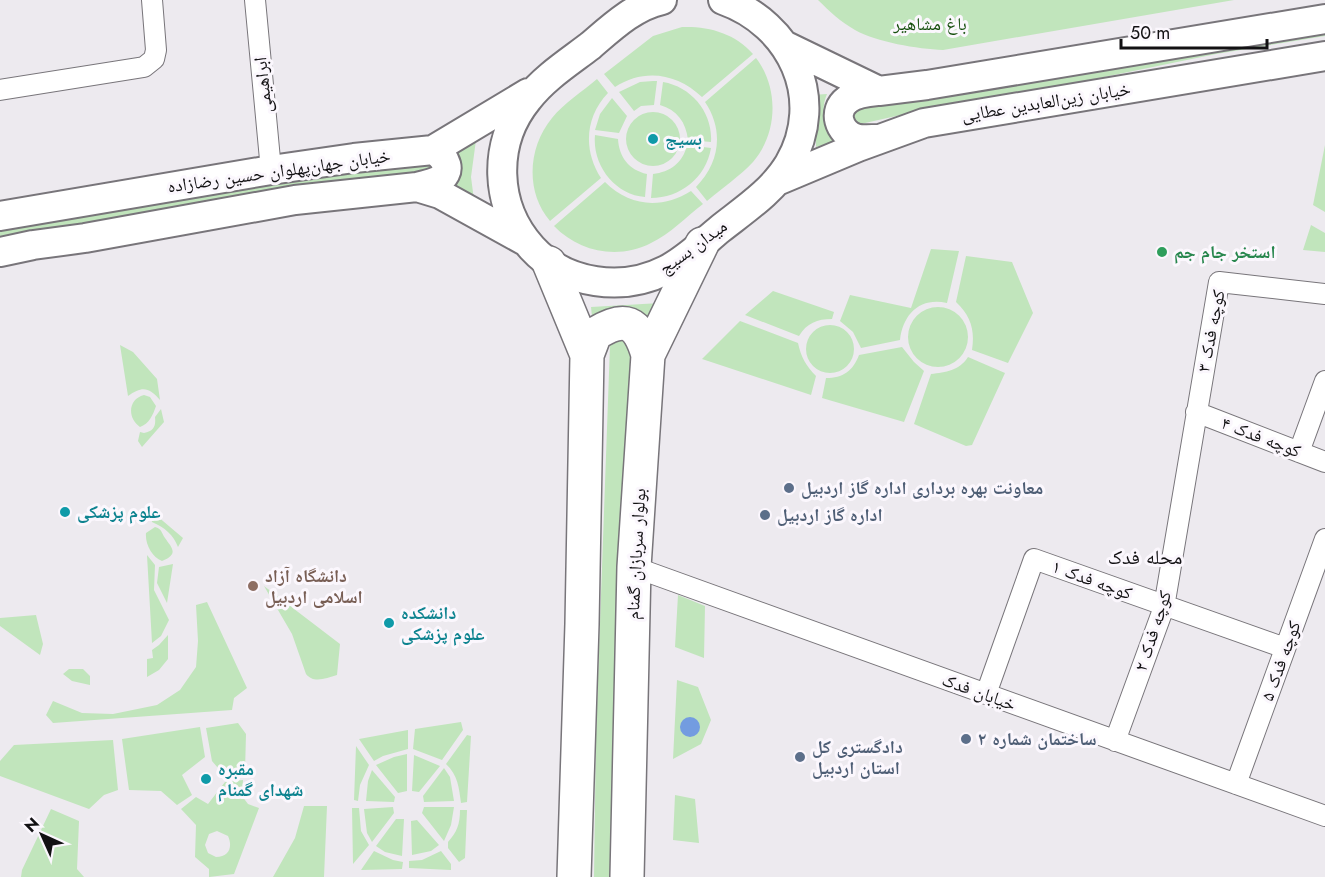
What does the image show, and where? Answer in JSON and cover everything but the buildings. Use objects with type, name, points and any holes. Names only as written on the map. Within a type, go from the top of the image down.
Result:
[{"type":"highway","name":"بولوار سربازان گمنام","points":[[627,877],[634,567],[648,355],[702,244]]},
{"type":"highway","points":[[539,253],[587,355]]},
{"type":"highway","points":[[574,877],[587,355],[595,334],[618,322],[638,331],[648,355]]},
{"type":"main road","points":[[539,253],[510,215],[506,201],[502,174],[503,154],[508,134],[517,115],[543,84],[624,10],[638,9],[662,0]]},
{"type":"main road","name":"میدان بسیج","points":[[539,253],[567,273],[586,280],[607,283],[648,278],[667,270],[702,244],[777,181],[798,145],[803,125],[804,104],[798,74],[786,46],[772,30],[757,16],[732,2]]},
{"type":"main road","name":"خیابان زین‌العابدین عطایی","points":[[879,139],[855,138],[844,131],[838,121],[839,110],[846,100],[860,94],[927,86],[1325,19]]},
{"type":"main road","points":[[786,46],[879,91]]},
{"type":"main road","name":"خیابان زین‌العابدین عطایی","points":[[777,181],[924,123],[1325,56]]},
{"type":"main road","name":"خیابان جهان‌پهلوان حسین رضا‌زاده","points":[[0,216],[272,170],[433,150],[543,84]]},
{"type":"main road","points":[[417,187],[444,176],[447,167],[445,160],[433,150]]},
{"type":"main road","name":"خیابان جهان‌پهلوان حسین رضا‌زاده","points":[[0,252],[295,200],[417,187],[440,194],[539,253]]},
{"type":"street","points":[[0,90],[144,67],[154,59],[156,50],[152,0]]},
{"type":"street","name":"ابراهیمی","points":[[255,0],[272,170]]},
{"type":"street","name":"کوچه فدک ۳","points":[[1196,412],[1219,282],[1325,294]]},
{"type":"street","points":[[1299,452],[1325,381]]},
{"type":"street","name":"کوچه فدک ۴","points":[[1196,412],[1325,462]]},
{"type":"street","name":"کوچه فدک ۲","points":[[1114,741],[1164,607],[1196,412]]},
{"type":"street","name":"کوچه فدک ۵","points":[[1236,784],[1325,539]]},
{"type":"street","name":"کوچه فدک ۱","points":[[986,694],[1034,559],[1285,648]]},
{"type":"street","name":"خیابان فدک","points":[[634,567],[1325,816]]},
{"type":"green space","name":"باغ مشاهیر","points":[[818,0],[1234,0],[943,50],[897,44],[864,34],[840,20]]},
{"type":"green space","points":[[682,27],[720,32],[738,41],[753,54],[702,97],[671,78],[649,75],[637,77],[615,87],[604,74],[653,36]]},
{"type":"green space","points":[[1325,27],[1325,36],[950,104],[854,125],[851,109]]},
{"type":"green space","points":[[756,58],[764,70],[772,96],[771,124],[767,138],[753,162],[707,201],[696,187],[710,168],[717,146],[717,135],[711,113],[705,102]]},
{"type":"green space","points":[[597,79],[608,93],[595,112],[589,134],[589,145],[595,167],[601,178],[550,221],[536,197],[533,183],[534,156],[538,142],[552,118]]},
{"type":"green space","points":[[657,81],[654,105],[641,106],[634,111],[619,92],[640,82]]},
{"type":"green space","points":[[663,82],[683,89],[699,103],[708,121],[711,142],[688,140],[680,118],[671,110],[660,105]]},
{"type":"green space","points":[[827,94],[824,118],[833,142],[816,147],[816,124],[811,95]]},
{"type":"green space","points":[[612,98],[627,116],[619,133],[595,130],[600,114]]},
{"type":"green space","points":[[648,112],[658,112],[668,116],[676,124],[680,139],[676,154],[668,162],[658,166],[648,166],[638,162],[630,154],[626,144],[626,134],[630,124],[638,116]]},
{"type":"green space","points":[[595,135],[618,139],[620,152],[626,162],[647,174],[645,197],[624,191],[608,176],[597,157]]},
{"type":"green space","points":[[476,140],[471,177],[474,200],[451,187],[458,169],[458,149]]},
{"type":"green space","points":[[687,145],[711,148],[704,168],[690,184],[681,190],[662,197],[651,198],[653,174],[675,166]]},
{"type":"green space","points":[[1325,145],[1325,212],[1313,205]]},
{"type":"green space","points":[[434,163],[433,171],[182,206],[0,241],[0,230],[19,225],[345,172]]},
{"type":"green space","points":[[605,182],[636,201],[658,203],[669,201],[691,191],[703,204],[651,243],[625,251],[600,251],[575,242],[554,226]]},
{"type":"green space","points":[[1311,225],[1325,233],[1325,252],[1303,250]]},
{"type":"green space","points":[[931,249],[959,251],[947,303],[921,305],[909,315],[900,340],[861,348],[853,332],[840,321],[850,295],[911,308]]},
{"type":"green space","points":[[966,256],[1012,262],[1033,313],[1008,363],[972,350],[971,324],[956,302]]},
{"type":"green space","points":[[773,291],[834,312],[832,319],[813,323],[799,336],[745,315]]},
{"type":"green space","points":[[660,303],[652,327],[593,327],[591,307]]},
{"type":"green space","points":[[932,307],[944,307],[955,312],[963,320],[968,337],[966,349],[955,362],[944,367],[932,367],[921,362],[913,354],[908,343],[908,331],[913,320],[921,312]]},
{"type":"green space","points":[[740,321],[798,343],[804,361],[816,376],[811,395],[702,359]]},
{"type":"green space","points":[[830,325],[847,332],[854,349],[847,366],[830,373],[813,366],[806,349],[813,332]]},
{"type":"green space","points":[[612,337],[637,344],[611,877],[594,877],[596,734]]},
{"type":"green space","points":[[120,345],[133,352],[157,379],[160,400],[145,389],[128,396]]},
{"type":"green space","points":[[902,347],[924,371],[904,422],[822,398],[826,378],[837,377],[847,372],[859,355]]},
{"type":"green space","points":[[968,357],[1005,373],[972,445],[966,446],[914,424],[931,374],[956,368]]},
{"type":"green space","points":[[144,395],[150,397],[156,406],[152,416],[140,427],[133,419],[131,409],[135,400]]},
{"type":"green space","points":[[161,409],[164,422],[142,447],[138,441],[140,432],[144,433],[152,429],[155,425],[155,417]]},
{"type":"green space","points":[[150,510],[183,538],[178,547],[168,532],[152,522]]},
{"type":"green space","points":[[155,527],[161,531],[172,550],[171,556],[162,561],[152,553],[147,541],[146,533]]},
{"type":"green space","points":[[147,555],[155,565],[154,590],[169,620],[161,636],[152,643]]},
{"type":"green space","points":[[173,564],[167,603],[157,583],[159,567]]},
{"type":"green space","points":[[264,586],[340,644],[337,675],[316,680],[306,674],[292,634]]},
{"type":"green space","points":[[678,595],[705,606],[704,658],[675,647]]},
{"type":"green space","points":[[207,602],[247,688],[234,698],[232,710],[53,723],[46,715],[53,701],[82,713],[113,714],[157,705],[180,690],[196,667],[198,641],[196,605]]},
{"type":"green space","points":[[36,615],[43,644],[40,655],[0,626],[0,618]]},
{"type":"green space","points":[[168,635],[168,659],[159,670],[147,677],[147,659],[153,658],[152,650]]},
{"type":"green space","points":[[69,669],[83,669],[90,676],[90,685],[72,681],[63,674]]},
{"type":"green space","points":[[677,680],[698,687],[711,720],[701,744],[673,759]]},
{"type":"green space","points":[[461,722],[463,730],[442,760],[413,749],[415,729]]},
{"type":"green space","points":[[238,723],[246,734],[245,772],[224,775],[212,761],[206,728]]},
{"type":"green space","points":[[200,727],[205,757],[182,775],[192,795],[177,805],[161,791],[129,790],[122,739]]},
{"type":"green space","points":[[408,730],[408,749],[374,761],[359,739]]},
{"type":"green space","points":[[467,735],[471,736],[467,802],[461,803],[459,787],[446,764]]},
{"type":"green space","points":[[113,740],[118,790],[104,795],[89,809],[0,776],[0,761],[14,745]]},
{"type":"green space","points":[[356,746],[369,765],[360,785],[358,801],[354,800]]},
{"type":"green space","points":[[407,754],[407,791],[398,793],[376,765]]},
{"type":"green space","points":[[414,755],[440,766],[419,792],[412,791]]},
{"type":"green space","points":[[444,768],[450,777],[454,801],[424,802],[423,796]]},
{"type":"green space","points":[[372,770],[395,797],[394,802],[366,801],[368,781]]},
{"type":"green space","points":[[243,780],[242,796],[248,804],[259,808],[234,874],[209,877],[209,869],[195,857],[196,825],[181,809],[196,797],[208,804],[225,782]],"holes":[[[217,831],[228,836],[230,847],[227,853],[220,857],[208,853],[205,845],[209,834]]]},
{"type":"green space","points":[[675,795],[695,799],[699,843],[673,840]]},
{"type":"green space","points":[[304,806],[327,806],[324,877],[273,877],[295,838]]},
{"type":"green space","points":[[393,807],[394,813],[372,842],[367,833],[364,809]]},
{"type":"green space","points":[[424,807],[454,807],[451,825],[444,841],[422,813]]},
{"type":"green space","points":[[352,808],[359,808],[361,831],[369,845],[353,864]]},
{"type":"green space","points":[[51,809],[79,821],[77,869],[84,877],[21,877],[22,870]]},
{"type":"green space","points":[[460,810],[467,810],[465,858],[459,862],[448,848],[448,842],[457,828]]},
{"type":"green space","points":[[396,819],[404,819],[402,856],[385,852],[376,846]]},
{"type":"green space","points":[[417,820],[439,845],[431,851],[412,855],[411,821]]},
{"type":"green space","points":[[374,851],[403,862],[402,869],[361,870]]},
{"type":"green space","points":[[441,851],[451,864],[451,870],[409,868],[409,861],[422,860]]},
{"type":"water","points":[[686,717],[694,717],[700,723],[700,731],[694,737],[686,737],[680,731],[680,723]]},
{"type":"place","name":"بسیج","points":[[653,139]]},
{"type":"place","name":"استخر جام جم","points":[[1162,252]]},
{"type":"place","name":"معاونت بهره برداری اداره گاز اردبیل","points":[[789,488]]},
{"type":"place","name":"علوم پزشکی","points":[[65,512]]},
{"type":"place","name":"اداره گاز اردبیل","points":[[765,515]]},
{"type":"place","name":"دانشگاه آزاد اسلامی اردبیل","points":[[253,586]]},
{"type":"place","name":"دانشکده علوم پزشکی","points":[[389,623]]},
{"type":"place","name":"ساختمان شماره ۲","points":[[966,739]]},
{"type":"place","name":"دادگستری کل استان اردبیل","points":[[800,757]]},
{"type":"place","name":"مقبره شهدای گمنام","points":[[206,779]]},
{"type":"district","name":"محله فدک","points":[[1145,557]]}]
